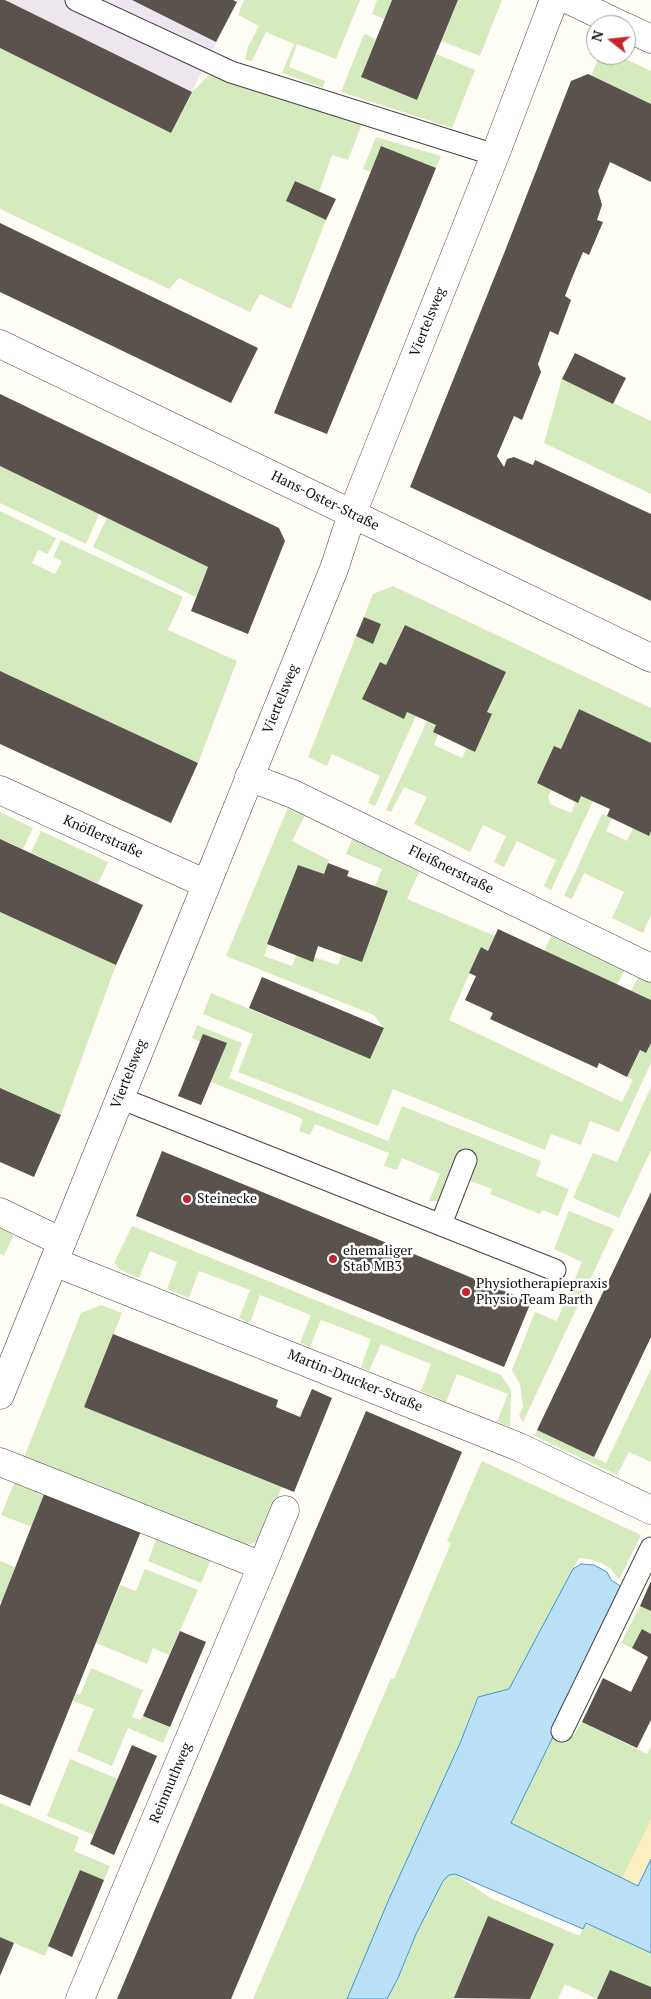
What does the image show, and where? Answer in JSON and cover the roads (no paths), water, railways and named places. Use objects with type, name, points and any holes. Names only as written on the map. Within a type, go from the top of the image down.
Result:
[{"type":"street","name":"Viertelsweg","points":[[0,1395],[334,569],[352,514],[495,155],[554,0]]},
{"type":"street","points":[[569,0],[600,15]]},
{"type":"street","points":[[636,32],[651,39]]},
{"type":"street","name":"Hans-Oster-Straße","points":[[0,344],[651,658]]},
{"type":"street","name":"Fleißnerstraße","points":[[249,777],[293,794],[651,968]]},
{"type":"street","name":"Knöflerstraße","points":[[0,790],[206,884]]},
{"type":"street","name":"Martin-Drucker-Straße","points":[[0,1212],[58,1252],[519,1447],[651,1510]]},
{"type":"street","points":[[0,1462],[262,1566]]},
{"type":"street","name":"Reinmuthweg","points":[[80,1999],[285,1510]]},
{"type":"lane","points":[[76,0],[231,72],[495,155]]},
{"type":"lane","points":[[120,1098],[555,1270]]},
{"type":"lane","points":[[440,1224],[466,1160]]},
{"type":"lane","points":[[562,1731],[651,1548]]},
{"type":"water","points":[[581,1564],[594,1565],[607,1572],[611,1580],[625,1589],[511,1823],[638,1886],[651,1859],[651,1953],[586,1923],[583,1929],[455,1874],[449,1875],[443,1881],[416,1934],[387,1999],[347,1999],[389,1899],[461,1741],[478,1697],[509,1689],[573,1569]]},
{"type":"place","name":"Steinecke","points":[[187,1199]]},
{"type":"place","name":"ehemaliger Stab MB3","points":[[333,1259]]},
{"type":"place","name":"Physiotherapiepraxis Physio Team Barth","points":[[466,1292]]}]
